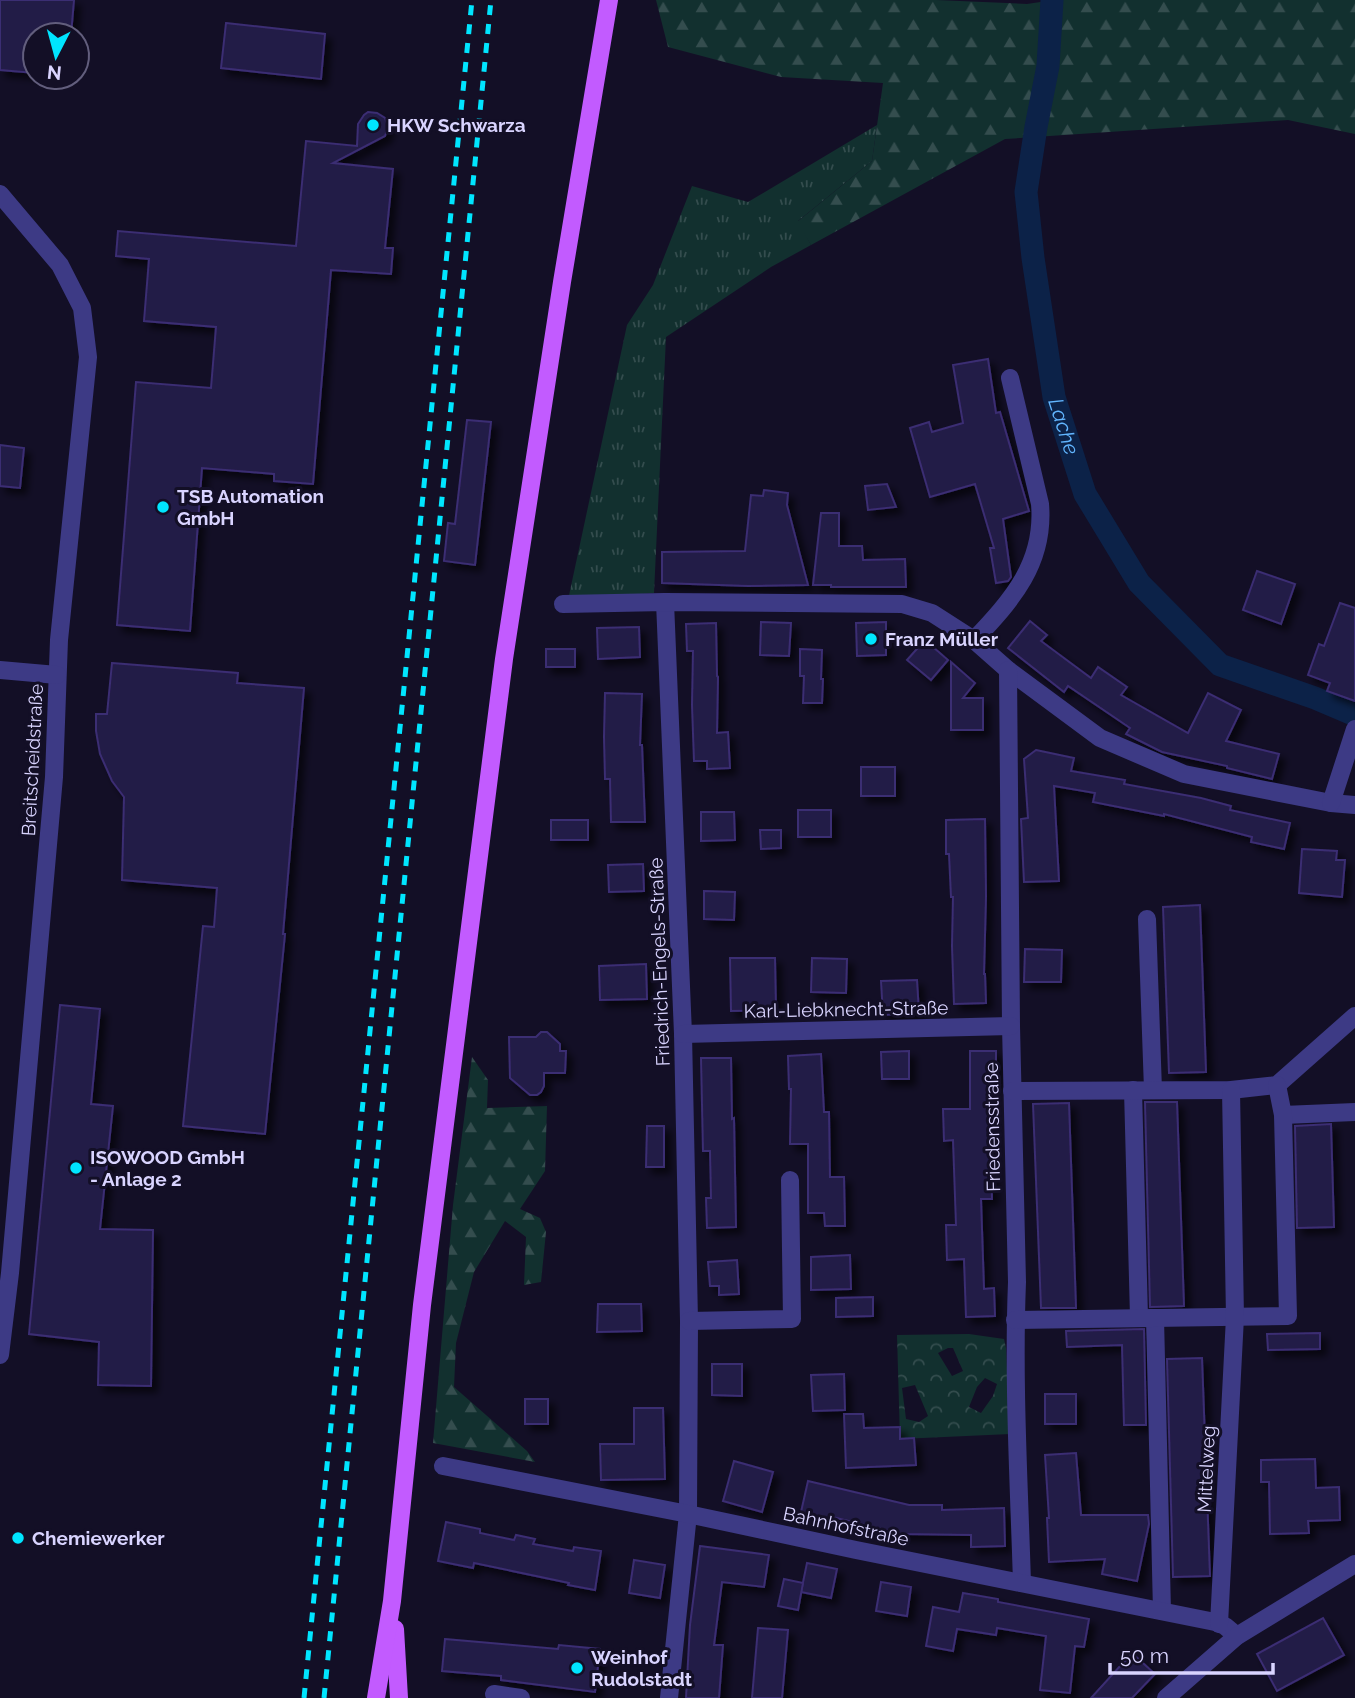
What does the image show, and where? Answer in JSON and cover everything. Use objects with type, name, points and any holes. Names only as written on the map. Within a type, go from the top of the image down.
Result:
[{"type":"main road","points":[[376,1698],[392,1601],[424,1292],[504,659],[609,0]]},
{"type":"main road","points":[[392,1601],[400,1698]]},
{"type":"street","name":"Breitscheidstraße","points":[[0,194],[60,265],[82,308],[88,357],[57,675],[54,777],[10,1273],[0,1355]]},
{"type":"street","points":[[974,640],[1003,609],[1019,586],[1039,540],[1040,504],[1010,378]]},
{"type":"street","name":"Friedrich-Engels-Straße","points":[[666,602],[683,1034],[689,1321],[688,1514],[669,1698]]},
{"type":"street","points":[[563,604],[902,604],[932,613],[974,640],[1008,670],[1100,738],[1184,774],[1331,803],[1355,805]]},
{"type":"street","points":[[0,670],[57,675]]},
{"type":"street","name":"Friedensstraße","points":[[1008,670],[1010,1026],[1022,1583]]},
{"type":"street","points":[[1331,803],[1355,729]]},
{"type":"street","points":[[1147,919],[1153,1090]]},
{"type":"street","points":[[1012,1091],[1231,1090],[1277,1085],[1355,1016]]},
{"type":"street","name":"Karl-Liebknecht-Straße","points":[[683,1034],[1010,1026]]},
{"type":"street","points":[[1015,1320],[1288,1316],[1283,1115],[1277,1085]]},
{"type":"street","points":[[1133,1090],[1163,1611]]},
{"type":"street","name":"Mittelweg","points":[[1219,1624],[1235,1317],[1231,1090]]},
{"type":"street","points":[[1283,1115],[1355,1112]]},
{"type":"street","points":[[689,1321],[792,1319],[790,1180]]},
{"type":"street","name":"Bahnhofstraße","points":[[443,1466],[1163,1611],[1219,1624],[1237,1636]]},
{"type":"street","points":[[1166,1698],[1237,1636],[1355,1564]]},
{"type":"street","points":[[494,1694],[520,1698]]},
{"type":"green space","points":[[656,0],[936,0],[1027,4],[1054,0],[1355,0],[1355,134],[1288,120],[1005,139],[811,245],[797,222],[872,161],[883,83],[781,77],[668,47]]},
{"type":"green space","points":[[877,125],[872,161],[798,221],[811,245],[771,267],[666,337],[654,593],[568,600],[627,325],[653,285],[692,186],[748,202]]},
{"type":"green space","points":[[472,1057],[488,1080],[487,1108],[547,1106],[545,1171],[520,1209],[540,1218],[546,1232],[541,1282],[524,1285],[526,1237],[505,1221],[474,1272],[456,1343],[454,1387],[527,1451],[535,1462],[433,1443],[453,1205]]},
{"type":"green space","points":[[969,1334],[1004,1339],[1010,1434],[900,1439],[897,1335]],"holes":[[[953,1348],[963,1371],[952,1376],[938,1353]],[[985,1378],[997,1384],[993,1396],[981,1413],[969,1407],[977,1387]],[[915,1385],[928,1416],[919,1422],[906,1419],[902,1388]]]},
{"type":"building","points":[[0,0],[74,0],[72,21],[21,21],[21,72],[0,70]]},
{"type":"building","points":[[226,23],[325,34],[321,79],[221,68]]},
{"type":"building","points":[[368,112],[385,118],[388,127],[385,136],[333,163],[393,169],[385,248],[393,248],[391,274],[331,270],[313,484],[274,481],[274,474],[202,468],[190,631],[117,625],[136,382],[211,388],[216,327],[144,321],[149,259],[116,256],[118,231],[296,246],[306,141],[357,146],[358,124]]},
{"type":"building","points":[[988,359],[996,413],[1000,412],[1029,511],[1003,519],[1011,577],[1008,581],[996,583],[990,548],[994,548],[975,484],[930,497],[910,428],[929,422],[932,432],[963,423],[953,365]]},
{"type":"building","points":[[467,420],[491,422],[475,565],[444,561],[448,523],[455,524]]},
{"type":"building","points":[[0,445],[24,448],[20,488],[0,486]]},
{"type":"building","points":[[887,484],[896,507],[868,510],[865,486]]},
{"type":"building","points":[[764,490],[788,493],[787,505],[808,585],[662,583],[662,552],[745,551],[751,495],[763,496]]},
{"type":"building","points":[[821,513],[839,513],[839,546],[862,546],[863,560],[905,559],[906,587],[813,585]]},
{"type":"building","points":[[1257,571],[1295,584],[1281,624],[1243,610]]},
{"type":"building","points":[[1340,603],[1355,608],[1355,701],[1327,691],[1330,683],[1308,675],[1319,644],[1324,646]]},
{"type":"building","points":[[1030,621],[1047,635],[1041,641],[1091,678],[1098,667],[1127,687],[1121,695],[1188,733],[1208,693],[1241,710],[1226,741],[1279,754],[1272,779],[1162,752],[1126,734],[1130,728],[1068,686],[1064,692],[1008,648]]},
{"type":"building","points":[[761,622],[791,623],[789,656],[760,655]]},
{"type":"building","name":"Franz Müller","points":[[886,622],[886,655],[857,656],[856,623]]},
{"type":"building","points":[[716,623],[717,733],[728,732],[730,768],[707,769],[707,761],[694,761],[693,651],[687,651],[686,624]]},
{"type":"building","points":[[639,627],[640,657],[598,659],[597,628]]},
{"type":"building","points":[[925,640],[948,660],[931,680],[907,660]]},
{"type":"building","points":[[546,649],[575,649],[575,667],[546,667]]},
{"type":"building","points":[[800,649],[822,650],[822,703],[803,703],[804,676],[800,676]]},
{"type":"building","points":[[951,662],[975,683],[963,698],[983,698],[983,730],[951,730]]},
{"type":"building","points":[[112,663],[238,673],[237,683],[304,688],[285,934],[265,1134],[183,1126],[203,926],[214,927],[217,888],[122,880],[124,797],[112,781],[100,754],[96,731],[96,714],[107,714]]},
{"type":"building","points":[[605,693],[642,694],[640,745],[645,822],[611,822],[610,779],[605,779]]},
{"type":"building","points":[[1036,750],[1074,758],[1071,771],[1125,780],[1124,784],[1201,798],[1231,806],[1230,810],[1290,823],[1284,849],[1251,842],[1252,837],[1164,814],[1093,802],[1095,793],[1054,786],[1059,881],[1024,882],[1021,819],[1028,818],[1024,759]]},
{"type":"building","points":[[861,767],[895,767],[895,796],[861,796]]},
{"type":"building","points":[[798,810],[831,810],[831,837],[798,837]]},
{"type":"building","points":[[701,812],[734,812],[735,840],[701,841]]},
{"type":"building","points":[[985,819],[986,1003],[954,1004],[953,897],[949,854],[946,854],[946,820]]},
{"type":"building","points":[[551,820],[588,820],[588,840],[551,840]]},
{"type":"building","points":[[760,830],[781,830],[781,848],[761,849]]},
{"type":"building","points":[[1302,849],[1337,851],[1336,860],[1345,860],[1342,897],[1299,893]]},
{"type":"building","points":[[643,864],[644,891],[609,892],[608,865]]},
{"type":"building","points":[[704,891],[735,892],[734,920],[704,919]]},
{"type":"building","points":[[1200,905],[1206,1072],[1169,1073],[1163,907]]},
{"type":"building","points":[[1025,949],[1062,950],[1061,982],[1024,982]]},
{"type":"building","points":[[730,958],[775,958],[776,1010],[731,1011]]},
{"type":"building","points":[[812,958],[847,959],[846,993],[811,992]]},
{"type":"building","points":[[646,964],[647,999],[600,1000],[599,966]]},
{"type":"building","points":[[917,980],[919,1013],[883,1015],[881,981]]},
{"type":"building","name":"ISOWOOD GmbH - Anlage 2","points":[[60,1005],[100,1009],[91,1104],[113,1106],[100,1229],[153,1230],[151,1386],[98,1385],[99,1342],[29,1334]]},
{"type":"building","points":[[541,1032],[547,1032],[560,1044],[560,1051],[566,1051],[565,1073],[544,1073],[541,1092],[530,1095],[510,1078],[509,1037],[536,1037]]},
{"type":"building","points":[[909,1051],[909,1079],[882,1079],[881,1052]]},
{"type":"building","points":[[970,1051],[996,1051],[996,1084],[989,1084],[992,1199],[981,1199],[984,1289],[994,1288],[995,1316],[966,1317],[964,1259],[947,1260],[946,1225],[956,1225],[953,1140],[944,1141],[943,1109],[970,1109]]},
{"type":"building","points":[[821,1054],[824,1112],[829,1112],[830,1177],[844,1177],[845,1226],[825,1226],[824,1213],[808,1213],[808,1144],[790,1144],[791,1089],[788,1056]]},
{"type":"building","points":[[701,1058],[731,1058],[736,1227],[707,1228],[706,1198],[711,1198],[710,1151],[703,1151]]},
{"type":"building","points":[[1145,1102],[1177,1102],[1184,1306],[1150,1307]]},
{"type":"building","points":[[1069,1103],[1076,1308],[1041,1308],[1033,1104]]},
{"type":"building","points":[[1331,1124],[1334,1227],[1297,1228],[1295,1126]]},
{"type":"building","points":[[647,1126],[664,1126],[664,1167],[646,1167]]},
{"type":"building","points":[[850,1255],[851,1289],[811,1290],[811,1257]]},
{"type":"building","points":[[737,1260],[739,1294],[719,1295],[719,1286],[710,1286],[708,1262]]},
{"type":"building","points":[[873,1297],[873,1316],[836,1317],[836,1298]]},
{"type":"building","points":[[598,1304],[641,1304],[642,1331],[597,1332]]},
{"type":"building","points":[[1144,1329],[1146,1425],[1124,1425],[1122,1345],[1067,1347],[1066,1331]]},
{"type":"building","points":[[1320,1333],[1320,1349],[1268,1350],[1267,1334]]},
{"type":"building","points":[[1202,1358],[1210,1576],[1173,1577],[1167,1359]]},
{"type":"building","points":[[712,1364],[742,1364],[742,1396],[712,1395]]},
{"type":"building","points":[[844,1374],[845,1410],[813,1411],[811,1375]]},
{"type":"building","points":[[1045,1394],[1076,1394],[1076,1424],[1045,1424]]},
{"type":"building","points":[[525,1399],[548,1399],[548,1424],[525,1424]]},
{"type":"building","points":[[634,1408],[663,1408],[665,1479],[601,1480],[600,1444],[634,1444]]},
{"type":"building","points":[[844,1414],[863,1414],[864,1428],[900,1427],[900,1439],[914,1438],[916,1465],[846,1468]]},
{"type":"building","points":[[1076,1453],[1081,1515],[1148,1515],[1149,1524],[1137,1581],[1102,1574],[1105,1559],[1049,1562],[1045,1455]]},
{"type":"building","points":[[1315,1459],[1316,1488],[1339,1487],[1340,1520],[1308,1521],[1309,1533],[1270,1534],[1269,1482],[1261,1482],[1261,1460]]},
{"type":"building","points":[[734,1461],[773,1472],[762,1512],[723,1501]]},
{"type":"building","points":[[808,1481],[909,1505],[942,1505],[942,1510],[1004,1508],[1005,1546],[971,1547],[971,1535],[902,1534],[801,1512]]},
{"type":"building","points":[[446,1522],[514,1540],[516,1535],[535,1539],[533,1544],[573,1551],[574,1547],[601,1551],[595,1590],[474,1563],[473,1568],[438,1561]]},
{"type":"building","points":[[700,1546],[769,1555],[764,1587],[722,1582],[714,1645],[723,1645],[719,1698],[686,1698],[690,1625]]},
{"type":"building","points":[[634,1560],[665,1565],[660,1598],[629,1593]]},
{"type":"building","points":[[807,1563],[837,1569],[831,1598],[801,1592]]},
{"type":"building","points":[[784,1579],[803,1583],[798,1610],[778,1606]]},
{"type":"building","points":[[881,1582],[911,1587],[907,1616],[876,1611]]},
{"type":"building","points":[[963,1593],[1089,1619],[1084,1647],[1075,1646],[1070,1693],[1040,1690],[1046,1636],[997,1628],[996,1635],[957,1629],[953,1651],[926,1646],[933,1607],[959,1612]]},
{"type":"building","points":[[1323,1618],[1344,1655],[1277,1691],[1257,1654]]},
{"type":"building","points":[[758,1628],[788,1630],[782,1698],[752,1698]]},
{"type":"building","points":[[445,1639],[558,1649],[559,1645],[600,1649],[595,1692],[501,1680],[501,1676],[442,1671]]},
{"type":"building","points":[[1132,1653],[1155,1674],[1132,1698],[1091,1698]]},
{"type":"waterway","name":"Lache","points":[[1052,0],[1048,66],[1026,192],[1054,397],[1085,494],[1139,583],[1220,665],[1355,715]]},
{"type":"railway","points":[[304,1698],[472,0]]},
{"type":"railway","points":[[324,1698],[491,0]]},
{"type":"place","name":"HKW Schwarza","points":[[373,125]]},
{"type":"place","name":"TSB Automation GmbH","points":[[163,507]]},
{"type":"place","name":"Franz Müller","points":[[871,639]]},
{"type":"place","name":"ISOWOOD GmbH - Anlage 2","points":[[76,1168]]},
{"type":"place","name":"Chemiewerker","points":[[18,1538]]},
{"type":"place","name":"Weinhof Rudolstadt","points":[[577,1668]]}]
